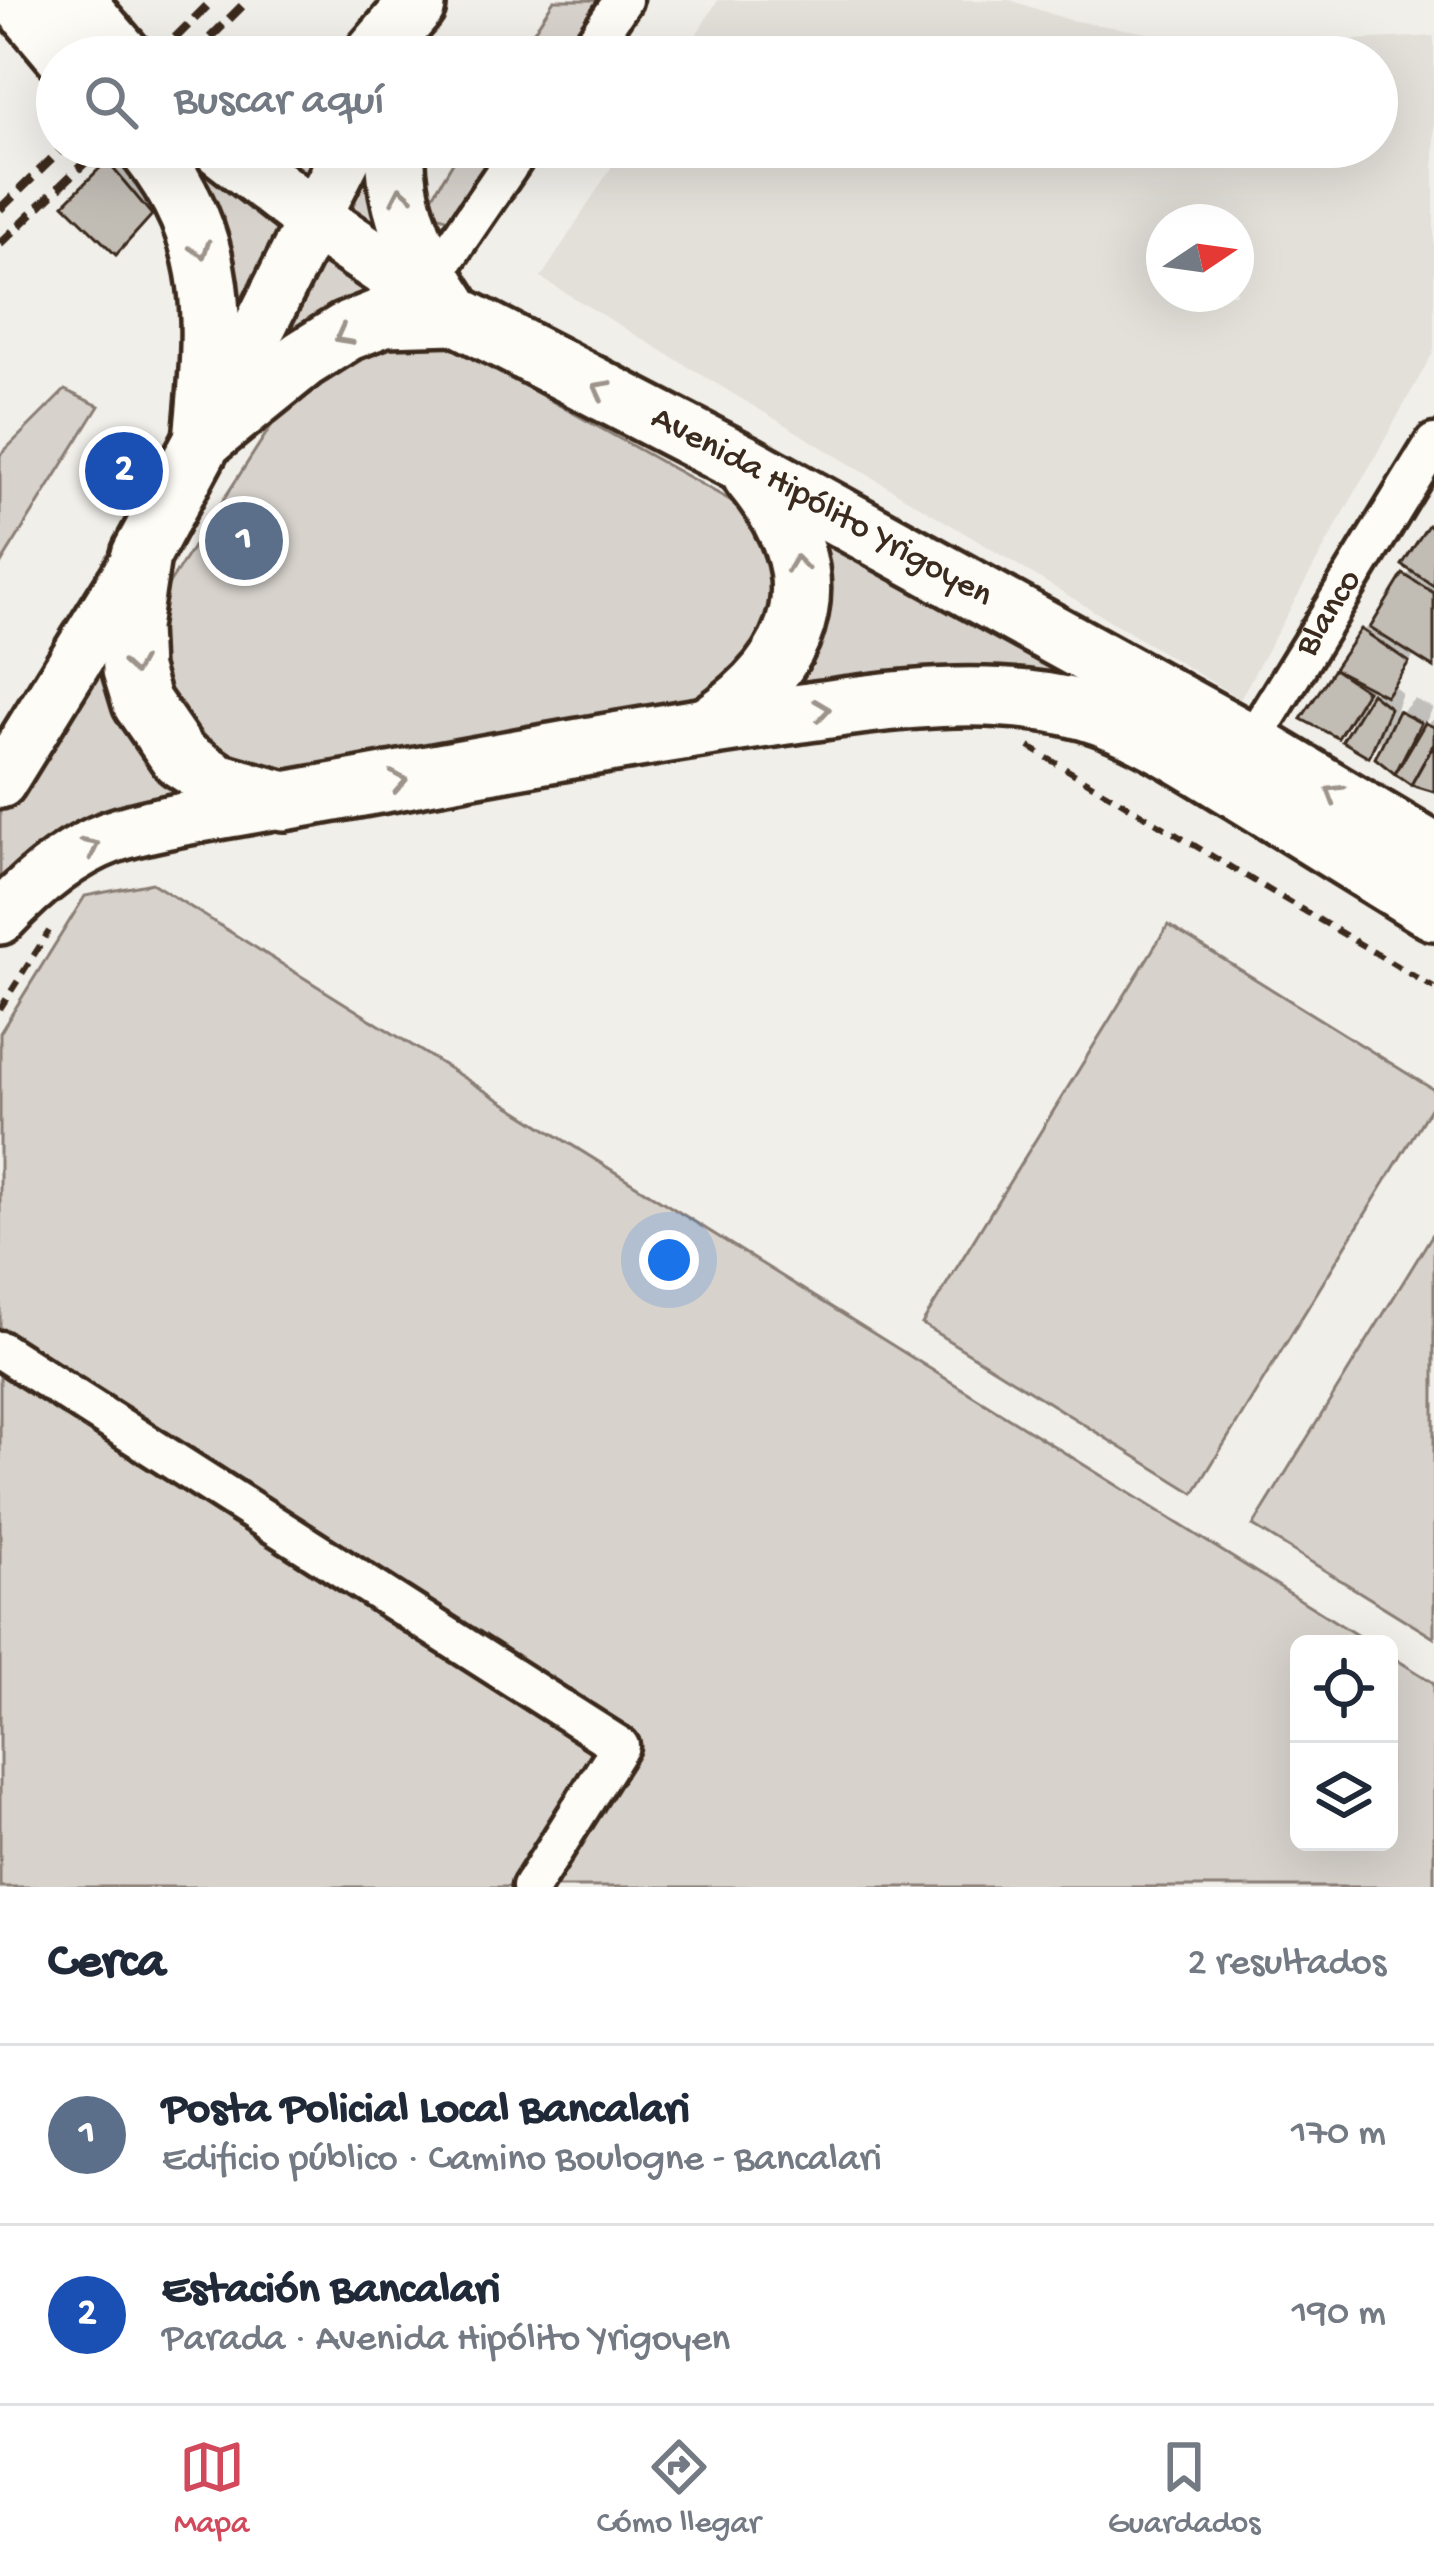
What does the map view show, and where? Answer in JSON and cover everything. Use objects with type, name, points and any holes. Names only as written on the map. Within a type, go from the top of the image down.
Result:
[{"type":"main road","points":[[20,0],[50,36]]},
{"type":"main road","points":[[74,0],[105,36]]},
{"type":"main road","points":[[161,168],[176,190],[208,268],[212,316],[202,440]]},
{"type":"main road","name":"Avenida Hipólito Yrigoyen","points":[[248,168],[316,221],[742,464],[1239,763],[1434,911]]},
{"type":"main road","points":[[0,782],[141,555],[340,168]]},
{"type":"main road","points":[[202,440],[303,359],[346,332],[444,297],[410,232],[397,168]]},
{"type":"main road","points":[[706,727],[770,677],[790,642],[799,599],[800,568],[793,534],[742,464]]},
{"type":"main road","points":[[141,555],[130,628],[132,670],[142,703],[180,758],[217,782],[284,801]]},
{"type":"main road","name":"Avenida Hipólito Yrigoyen","points":[[284,801],[706,727],[941,698],[996,696],[1090,712],[1142,735],[1239,763],[1434,853]]},
{"type":"main road","points":[[0,919],[70,857],[112,836],[284,801]]},
{"type":"street","points":[[598,36],[623,0]]},
{"type":"street","points":[[444,297],[511,168]]},
{"type":"street","name":"Blanco","points":[[1239,763],[1434,442]]},
{"type":"street","points":[[0,1350],[620,1746],[531,1887]]},
{"type":"path","points":[[1021,743],[1434,988]]},
{"type":"path","points":[[0,1009],[56,920]]},
{"type":"shaded area","points":[[554,0],[613,0],[586,36],[531,36]]},
{"type":"shaded area","points":[[718,0],[1010,0],[1069,20],[1166,36],[695,36]]},
{"type":"shaded area","points":[[1434,36],[1434,351],[1240,699],[541,278],[611,168],[1398,168],[1398,38]]},
{"type":"shaded area","points":[[174,168],[214,168],[285,226],[242,335]]},
{"type":"shaded area","points":[[291,168],[322,168],[314,186]]},
{"type":"shaded area","points":[[355,168],[369,168],[394,240],[339,221]]},
{"type":"shaded area","points":[[449,168],[492,168],[459,214],[449,219],[433,214],[428,204]]},
{"type":"shaded area","points":[[320,254],[371,292],[266,369]]},
{"type":"shaded area","points":[[360,342],[447,343],[746,509],[770,538],[777,582],[765,645],[685,710],[287,770],[249,766],[211,751],[184,731],[156,673],[158,601],[286,403]]},
{"type":"shaded area","points":[[65,390],[99,406],[0,565],[0,455]]},
{"type":"shaded area","points":[[811,531],[1174,717],[969,675],[900,671],[818,686],[803,679]]},
{"type":"shaded area","points":[[95,649],[180,789],[80,826],[0,885],[0,802]]},
{"type":"shaded area","points":[[152,883],[1357,1635],[1290,1635],[1290,1851],[1398,1851],[1398,1661],[1434,1683],[1434,1887],[0,1887],[0,1033],[85,896]]},
{"type":"shaded area","points":[[1168,925],[1434,1090],[1434,1102],[1194,1493],[922,1324]]},
{"type":"shaded area","points":[[1434,1232],[1434,1638],[1253,1526]]},
{"type":"building","points":[[100,168],[113,168],[152,215],[116,255],[64,204]]},
{"type":"building","points":[[1428,525],[1434,529],[1434,586],[1402,565]]},
{"type":"building","points":[[1403,574],[1434,593],[1434,668],[1370,628]]},
{"type":"building","points":[[1361,629],[1409,662],[1386,696],[1334,669]]},
{"type":"building","points":[[1334,669],[1367,691],[1338,738],[1301,719]]},
{"type":"building","points":[[1371,693],[1390,708],[1369,757],[1342,741]]},
{"type":"building","points":[[1398,711],[1421,723],[1395,774],[1375,758]]},
{"type":"building","points":[[1425,723],[1434,727],[1434,743],[1411,785],[1395,774]]},
{"type":"building","points":[[1434,744],[1434,792],[1411,785]]},
{"type":"railway","points":[[177,36],[213,0]]},
{"type":"railway","points":[[212,36],[248,0]]},
{"type":"railway","points":[[0,209],[42,168]]},
{"type":"railway","points":[[0,244],[79,168]]},
{"type":"place","name":"Estación Bancalari","points":[[124,471]]},
{"type":"place","name":"Posta Policial Local Bancalari","points":[[244,541]]}]
